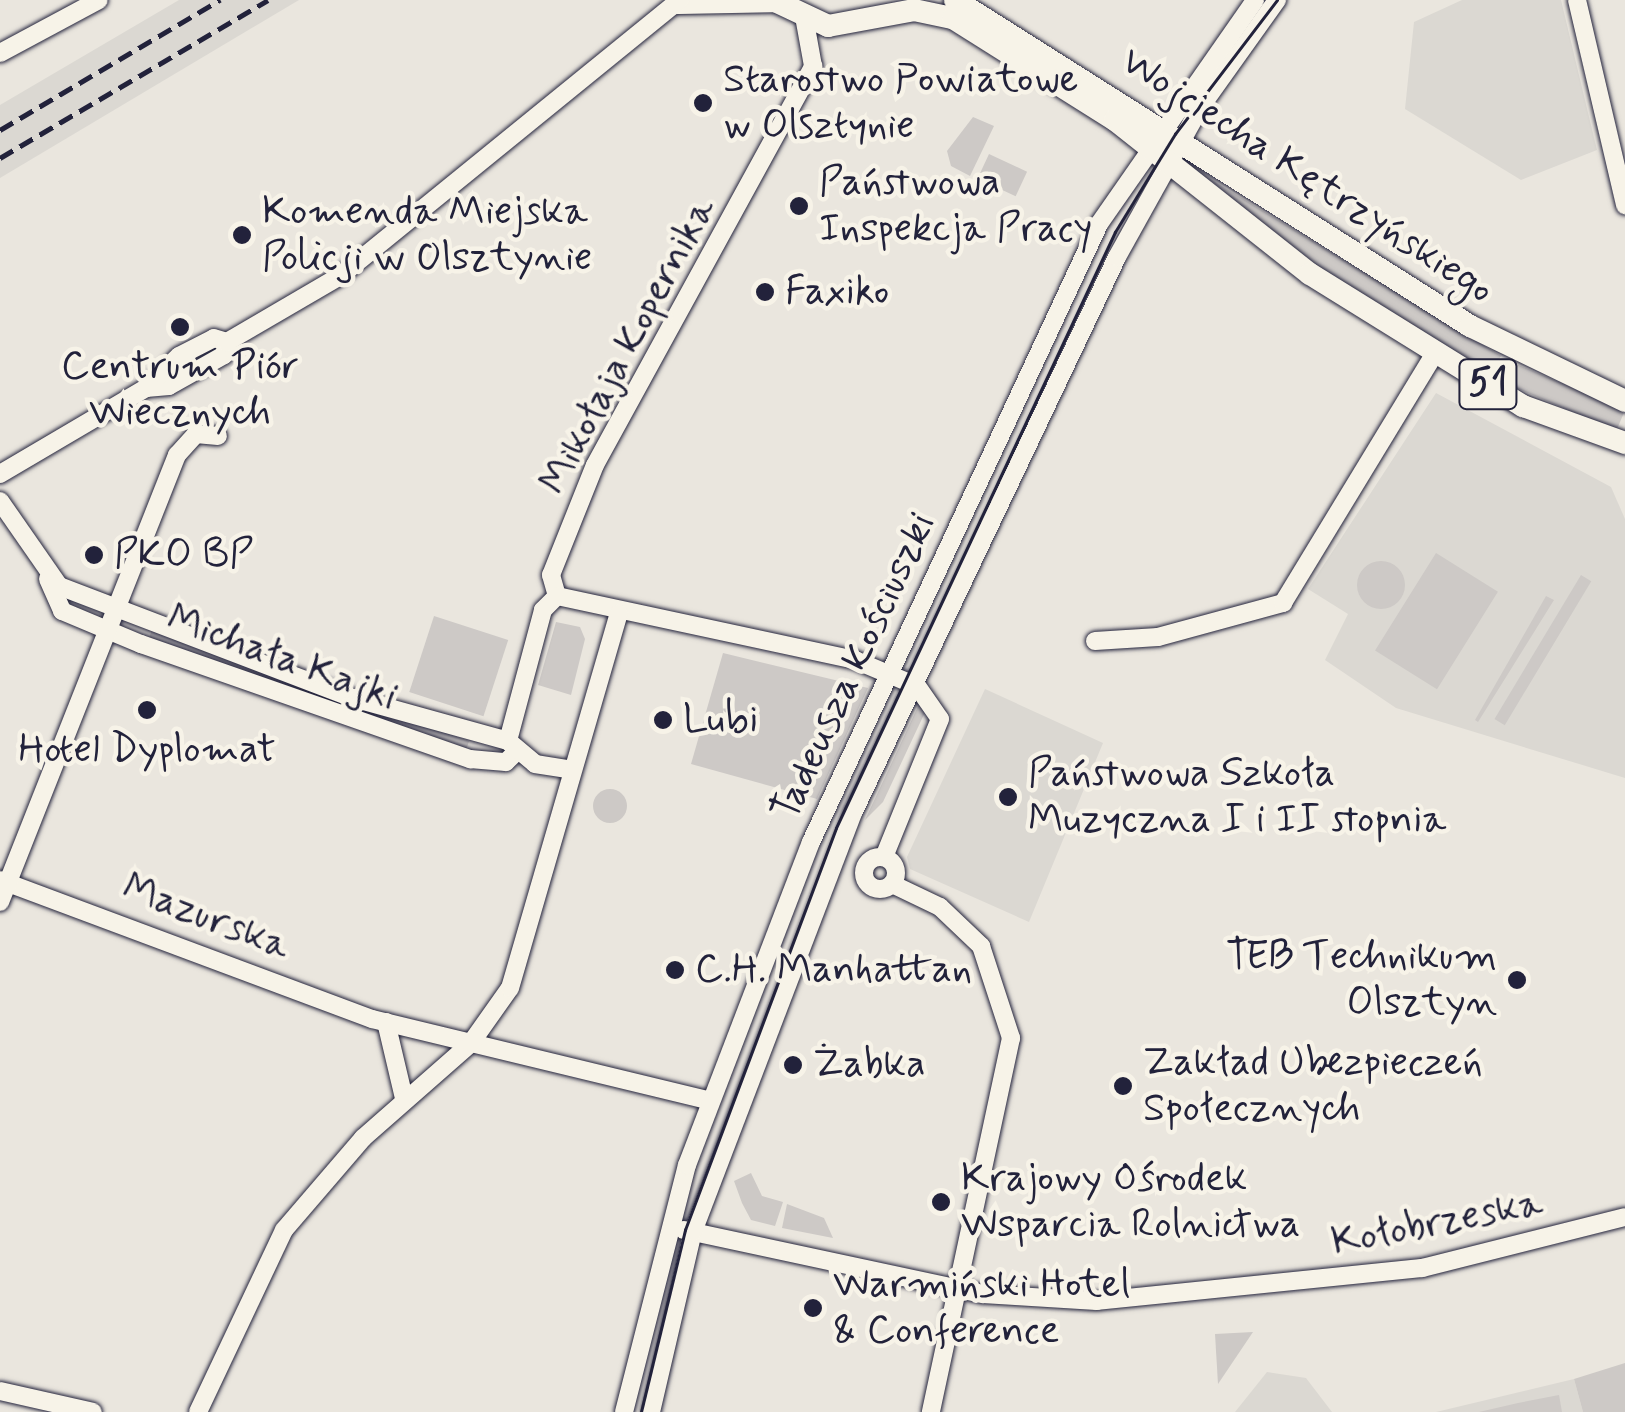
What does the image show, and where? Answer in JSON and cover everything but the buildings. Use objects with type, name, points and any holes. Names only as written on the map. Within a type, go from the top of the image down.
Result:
[{"type":"main road","name":"Wojciecha Kętrzyńskiego","points":[[955,0],[1162,125],[1511,350],[1625,400]]},
{"type":"main road","points":[[774,1],[805,22]]},
{"type":"main road","name":"Wojciecha Kętrzyńskiego","points":[[881,7],[953,18],[1147,146],[1310,274],[1524,406],[1625,443]]},
{"type":"main road","name":"51","points":[[805,22],[840,26],[881,7]]},
{"type":"street","points":[[0,53],[99,0]]},
{"type":"street","name":"Tadeusza Kościuszki","points":[[624,1412],[668,1226],[784,904],[1099,224],[1147,146],[1255,0]]},
{"type":"street","name":"Tadeusza Kościuszki","points":[[651,1412],[694,1232],[809,915],[914,683],[1168,165],[1277,0]]},
{"type":"street","points":[[1577,0],[1625,205]]},
{"type":"street","points":[[0,474],[146,388],[188,351],[227,342],[379,248],[677,2],[774,1]]},
{"type":"street","name":"Mikołaja Kopernika","points":[[557,596],[551,575],[595,465],[807,77],[814,56],[805,22]]},
{"type":"street","points":[[1094,641],[1158,637],[1282,602],[1435,353]]},
{"type":"street","points":[[0,902],[4,881],[179,452],[196,434],[218,436]]},
{"type":"street","name":"Michała Kajki","points":[[0,500],[48,580],[56,606],[105,629],[384,733],[489,763],[512,747]]},
{"type":"street","name":"Michała Kajki","points":[[48,580],[353,698],[512,747]]},
{"type":"street","points":[[573,770],[512,747],[543,610],[557,596],[619,614],[890,672],[914,683],[940,719],[884,857]]},
{"type":"street","points":[[198,1412],[284,1230],[404,1098],[471,1043],[510,988],[619,614]]},
{"type":"street","points":[[884,857],[869,860],[865,880],[878,889],[892,884],[940,907],[980,946],[1007,1005],[1006,1078],[931,1412]]},
{"type":"street","points":[[884,857],[896,868],[892,884]]},
{"type":"street","name":"Mazurska","points":[[4,881],[386,1022],[710,1102]]},
{"type":"street","points":[[386,1022],[404,1098]]},
{"type":"street","name":"Kołobrzeska","points":[[668,1226],[959,1290],[1097,1300],[1341,1280],[1448,1263],[1625,1217]]},
{"type":"street","points":[[0,1391],[94,1412]]},
{"type":"shaded area","points":[[179,0],[299,0],[0,178],[0,105]]},
{"type":"shaded area","points":[[1462,0],[1561,0],[1597,150],[1521,180],[1405,109],[1414,22]]},
{"type":"shaded area","points":[[973,117],[994,126],[970,176],[951,166],[947,151]]},
{"type":"shaded area","points":[[989,154],[1027,172],[1016,196],[978,178]]},
{"type":"shaded area","points":[[1207,177],[1501,356],[1489,376],[1291,250]]},
{"type":"shaded area","points":[[1509,361],[1625,410],[1616,430],[1500,381]]},
{"type":"shaded area","points":[[1436,393],[1611,487],[1625,519],[1625,778],[1396,708],[1325,660],[1348,614],[1308,589]]},
{"type":"shaded area","points":[[1436,553],[1498,592],[1437,689],[1375,651]]},
{"type":"shaded area","points":[[1381,561],[1398,568],[1405,585],[1398,602],[1381,609],[1364,602],[1357,585],[1364,568]]},
{"type":"shaded area","points":[[1581,575],[1591,581],[1505,725],[1494,719]]},
{"type":"shaded area","points":[[1546,596],[1554,600],[1478,722],[1475,720]]},
{"type":"shaded area","points":[[434,616],[508,640],[483,716],[409,692]]},
{"type":"shaded area","points":[[556,622],[580,627],[585,639],[571,695],[538,685]]},
{"type":"shaded area","points":[[153,628],[469,741],[466,751],[148,640]]},
{"type":"shaded area","points":[[723,653],[868,688],[817,799],[691,764]]},
{"type":"shaded area","name":"Państwowa Szkoła Muzyczna I i II stopnia","points":[[985,689],[1103,743],[1029,922],[910,869],[907,857]]},
{"type":"shaded area","points":[[921,700],[927,708],[883,802],[865,820]]},
{"type":"shaded area","points":[[610,789],[622,794],[627,806],[622,818],[610,823],[598,818],[593,806],[598,794]]},
{"type":"shaded area","points":[[751,1173],[762,1196],[783,1202],[775,1226],[751,1220],[742,1203],[734,1181]]},
{"type":"shaded area","points":[[787,1204],[824,1218],[833,1238],[782,1228]]},
{"type":"shaded area","points":[[1253,1332],[1218,1384],[1215,1334]]},
{"type":"shaded area","points":[[1625,1363],[1625,1412],[1583,1412],[1574,1379]]},
{"type":"shaded area","points":[[1267,1372],[1306,1378],[1332,1412],[1235,1412]]},
{"type":"shaded area","points":[[1574,1379],[1583,1412],[1436,1412]]},
{"type":"shaded area","points":[[1559,1395],[1562,1412],[1479,1412],[1518,1403]]},
{"type":"tram line","points":[[641,1412],[685,1230],[836,828],[1115,232],[1175,134],[1277,0]]},
{"type":"railway","points":[[0,130],[220,0]]},
{"type":"railway","points":[[0,158],[268,0]]},
{"type":"place","name":"Starostwo Powiatowe w Olsztynie","points":[[703,103]]},
{"type":"place","name":"Państwowa Inspekcja Pracy","points":[[799,206]]},
{"type":"place","name":"Komenda Miejska Policji w Olsztynie","points":[[242,235]]},
{"type":"place","name":"Faxiko","points":[[765,292]]},
{"type":"place","name":"Centrum Piór Wiecznych","points":[[180,327]]},
{"type":"place","name":"PKO BP","points":[[94,555]]},
{"type":"place","name":"Hotel Dyplomat","points":[[147,710]]},
{"type":"place","name":"Lubi","points":[[663,720]]},
{"type":"place","name":"Państwowa Szkoła Muzyczna I i II stopnia","points":[[1008,797]]},
{"type":"place","name":"C.H. Manhattan","points":[[675,970]]},
{"type":"place","name":"TEB Technikum Olsztyn","points":[[1517,980]]},
{"type":"place","name":"Żabka","points":[[793,1065]]},
{"type":"place","name":"Zakład Ubezpieczeń Społecznych","points":[[1123,1086]]},
{"type":"place","name":"Krajowy Ośrodek Wsparcia Rolnictwa","points":[[941,1202]]},
{"type":"place","name":"Warmiński Hotel & Conference","points":[[813,1308]]}]
